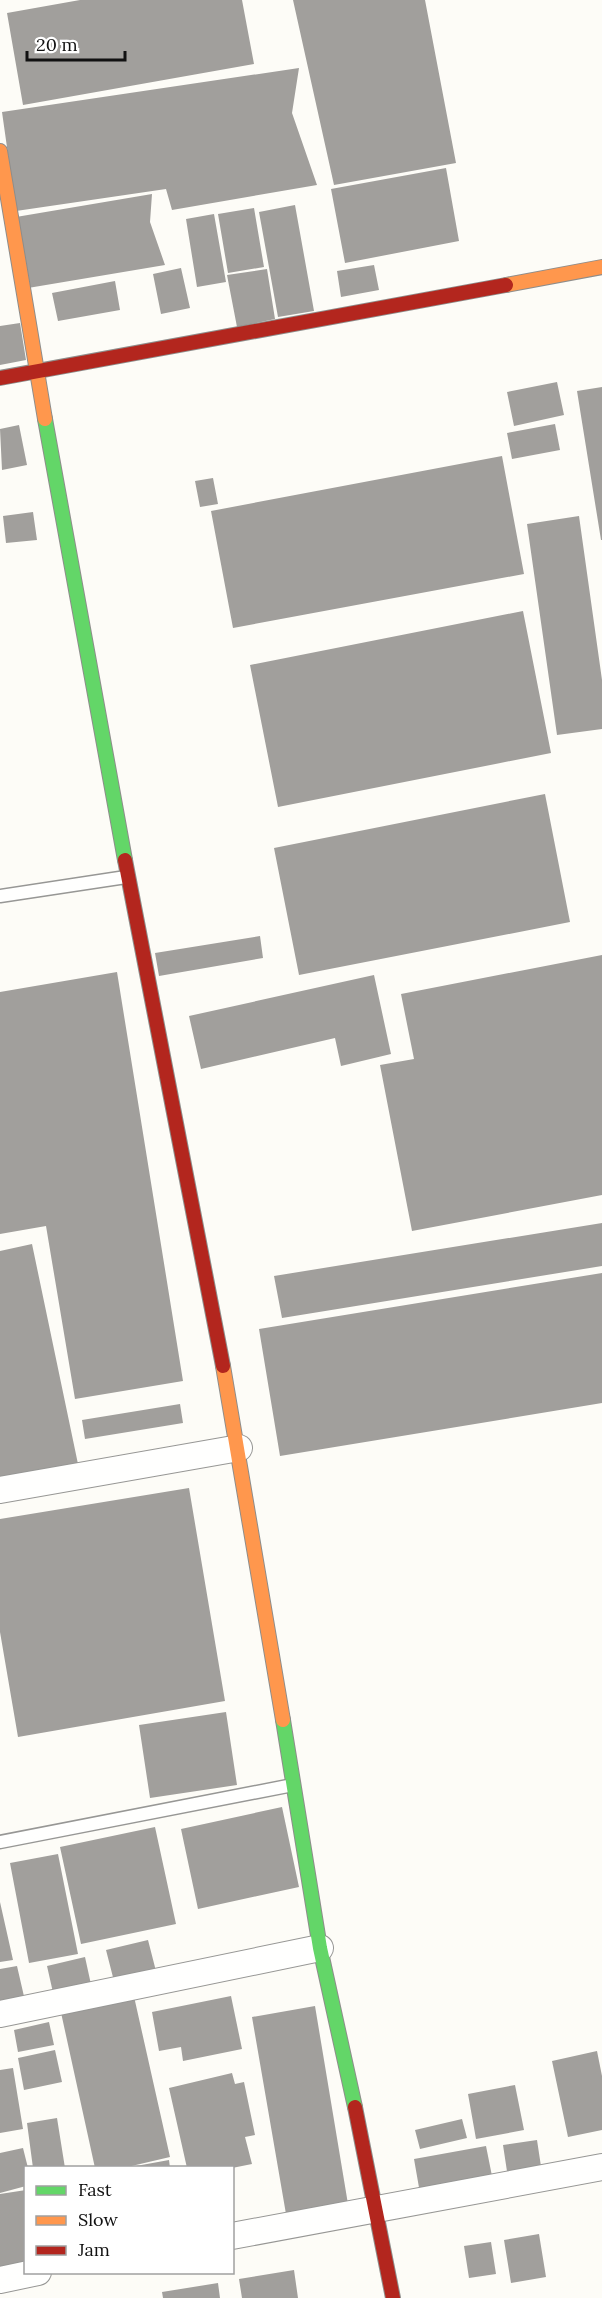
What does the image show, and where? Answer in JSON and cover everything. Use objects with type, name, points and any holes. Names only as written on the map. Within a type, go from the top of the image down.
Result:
[{"type":"street","points":[[0,151],[37,373],[128,876],[239,1448],[320,1948],[377,2209],[393,2298]]},
{"type":"street","points":[[0,378],[602,267]]},
{"type":"street","points":[[0,1490],[239,1448]]},
{"type":"street","points":[[0,2014],[320,1948]]},
{"type":"street","points":[[234,2236],[602,2167]]},
{"type":"street","points":[[0,2280],[28,2274]]},
{"type":"lane","points":[[0,896],[128,876]]},
{"type":"lane","points":[[0,1842],[294,1785]]},
{"type":"building","points":[[80,0],[242,0],[254,64],[23,105],[7,13]]},
{"type":"building","points":[[293,0],[425,0],[456,163],[334,185]]},
{"type":"building","points":[[299,68],[292,113],[317,185],[172,210],[166,189],[16,211],[2,112]]},
{"type":"building","points":[[446,168],[459,241],[345,263],[331,189]]},
{"type":"building","points":[[152,194],[150,222],[165,265],[28,288],[16,217]]},
{"type":"building","points":[[295,205],[314,311],[278,317],[259,212]]},
{"type":"building","points":[[254,208],[264,267],[228,273],[218,214]]},
{"type":"building","points":[[214,214],[226,282],[197,287],[186,219]]},
{"type":"building","points":[[374,265],[379,290],[341,297],[337,271]]},
{"type":"building","points":[[181,268],[190,308],[161,314],[153,274]]},
{"type":"building","points":[[267,269],[275,319],[237,327],[227,275]]},
{"type":"building","points":[[115,281],[120,310],[58,321],[52,293]]},
{"type":"building","points":[[20,323],[26,360],[0,365],[0,326]]},
{"type":"building","points":[[557,382],[564,415],[514,426],[507,392]]},
{"type":"building","points":[[602,387],[602,540],[601,540],[577,391]]},
{"type":"building","points":[[555,424],[560,450],[512,459],[507,433]]},
{"type":"building","points":[[19,425],[27,465],[2,470],[0,429]]},
{"type":"building","points":[[502,456],[524,574],[233,628],[211,511]]},
{"type":"building","points":[[213,478],[218,504],[200,507],[195,481]]},
{"type":"building","points":[[33,512],[37,540],[6,543],[3,516]]},
{"type":"building","points":[[579,516],[602,680],[602,729],[557,735],[527,524]]},
{"type":"building","points":[[523,611],[551,753],[278,807],[250,665]]},
{"type":"building","points":[[545,794],[570,922],[299,975],[274,848]]},
{"type":"building","points":[[260,936],[263,958],[159,976],[155,953]]},
{"type":"building","points":[[602,955],[602,1195],[412,1231],[380,1065],[414,1059],[401,994]]},
{"type":"building","points":[[117,972],[183,1381],[75,1399],[46,1226],[0,1234],[0,992]]},
{"type":"building","points":[[374,975],[391,1054],[341,1066],[335,1038],[201,1069],[189,1016]]},
{"type":"building","points":[[602,1223],[602,1266],[282,1318],[274,1276]]},
{"type":"building","points":[[32,1244],[78,1464],[0,1480],[0,1251]]},
{"type":"building","points":[[602,1273],[602,1403],[280,1456],[259,1329]]},
{"type":"building","points":[[180,1404],[183,1423],[85,1439],[82,1420]]},
{"type":"building","points":[[189,1488],[225,1701],[18,1737],[0,1632],[0,1519]]},
{"type":"building","points":[[226,1712],[237,1785],[150,1798],[139,1725]]},
{"type":"building","points":[[282,1807],[299,1887],[198,1909],[181,1829]]},
{"type":"building","points":[[155,1827],[176,1924],[81,1944],[60,1847]]},
{"type":"building","points":[[58,1854],[78,1954],[29,1963],[10,1863]]},
{"type":"building","points":[[0,1902],[13,1960],[0,1962]]},
{"type":"building","points":[[148,1940],[157,1975],[115,1985],[106,1950]]},
{"type":"building","points":[[85,1957],[92,1989],[54,1997],[47,1966]]},
{"type":"building","points":[[17,1966],[26,2005],[0,2011],[0,1969]]},
{"type":"building","points":[[133,1992],[170,2157],[132,2166],[95,2166],[60,2008]]},
{"type":"building","points":[[231,1996],[242,2049],[183,2061],[181,2047],[159,2051],[152,2012]]},
{"type":"building","points":[[315,2006],[348,2204],[286,2214],[252,2017]]},
{"type":"building","points":[[49,2022],[54,2045],[18,2052],[14,2030]]},
{"type":"building","points":[[55,2050],[62,2082],[24,2090],[18,2058]]},
{"type":"building","points":[[597,2051],[602,2076],[602,2130],[568,2137],[552,2061]]},
{"type":"building","points":[[13,2068],[23,2129],[0,2133],[0,2070]]},
{"type":"building","points":[[232,2073],[235,2084],[244,2082],[255,2135],[245,2137],[252,2164],[234,2168],[187,2166],[169,2088]]},
{"type":"building","points":[[515,2085],[524,2130],[476,2139],[468,2094]]},
{"type":"building","points":[[57,2118],[65,2166],[33,2166],[27,2123]]},
{"type":"building","points":[[462,2119],[467,2138],[420,2149],[415,2130]]},
{"type":"building","points":[[537,2140],[542,2173],[508,2178],[503,2145]]},
{"type":"building","points":[[486,2146],[494,2186],[421,2199],[414,2159]]},
{"type":"building","points":[[23,2148],[28,2166],[24,2166],[24,2187],[0,2193],[0,2153]]},
{"type":"building","points":[[169,2160],[170,2166],[136,2166]]},
{"type":"building","points":[[24,2190],[24,2270],[0,2274],[0,2194]]},
{"type":"building","points":[[539,2234],[546,2277],[511,2283],[504,2240]]},
{"type":"building","points":[[491,2242],[496,2274],[469,2278],[464,2246]]},
{"type":"building","points":[[294,2270],[298,2298],[242,2298],[239,2279]]},
{"type":"building","points":[[218,2283],[220,2298],[163,2298],[162,2292]]},
{"type":"traffic: fast","points":[[45,419],[125,860]]},
{"type":"traffic: fast","points":[[283,1720],[320,1948],[355,2107]]},
{"type":"traffic: slow","points":[[0,151],[45,419]]},
{"type":"traffic: slow","points":[[506,285],[602,267]]},
{"type":"traffic: slow","points":[[223,1366],[283,1720]]},
{"type":"traffic: jam","points":[[0,378],[506,285]]},
{"type":"traffic: jam","points":[[125,860],[223,1366]]},
{"type":"traffic: jam","points":[[355,2107],[393,2298]]}]
